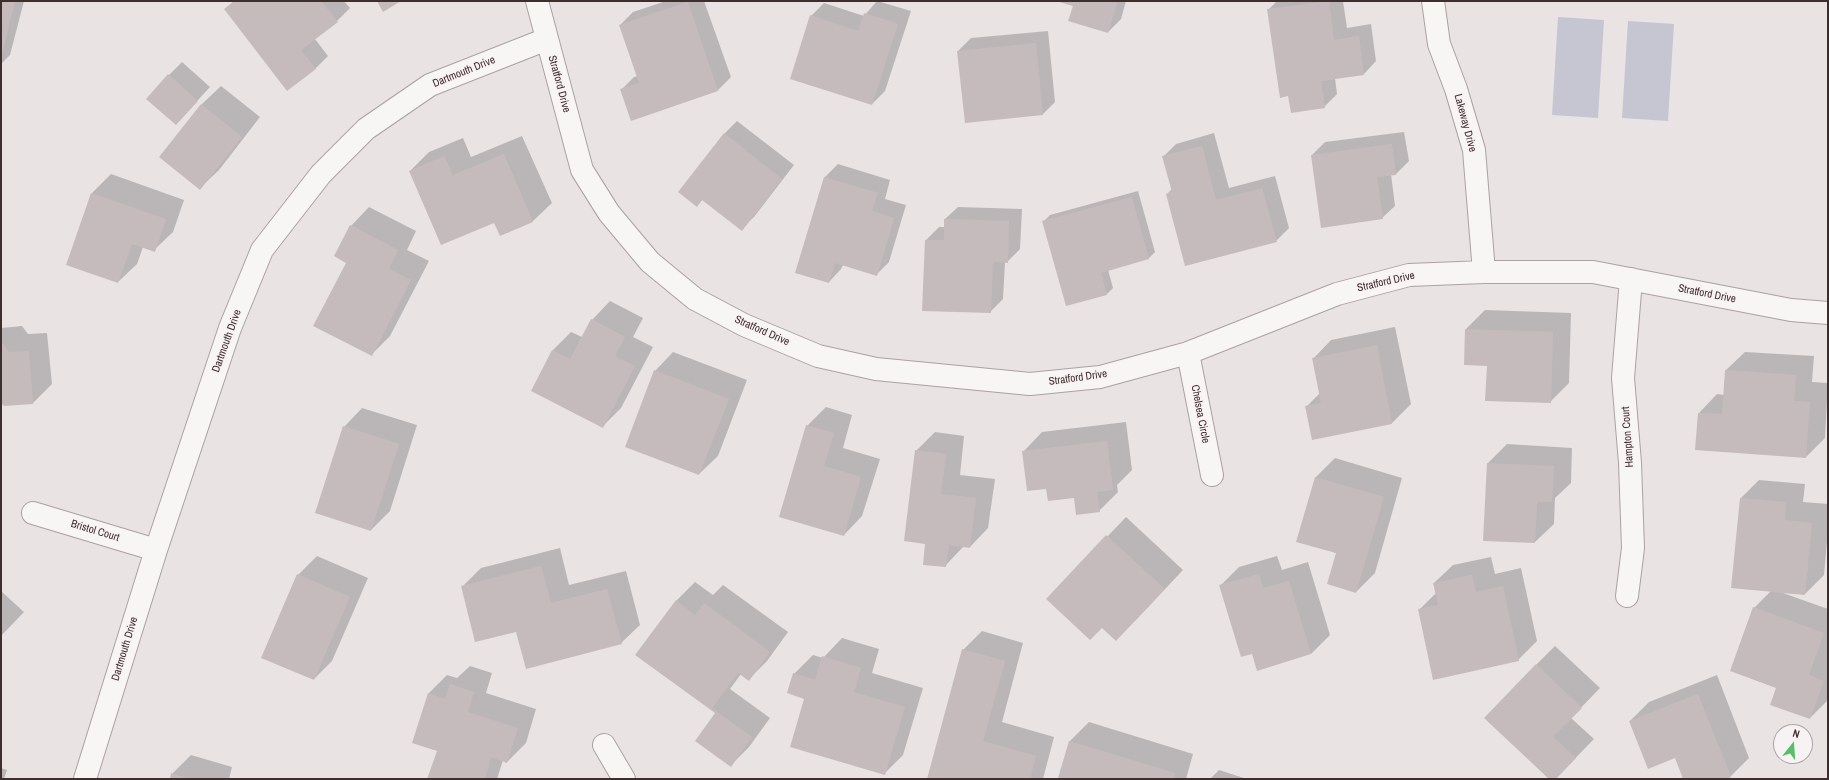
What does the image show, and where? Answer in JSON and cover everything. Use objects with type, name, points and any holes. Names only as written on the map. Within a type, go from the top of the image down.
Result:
[{"type":"street","name":"Stratford Drive","points":[[537,1],[582,170],[609,213],[650,262],[695,299],[744,325],[818,356],[876,368],[1030,384],[1100,376],[1188,353],[1337,294],[1409,275],[1484,272],[1593,272],[1631,278],[1791,310],[1828,313]]},
{"type":"street","name":"Lakeway Drive","points":[[1434,1],[1439,44],[1456,89],[1474,150],[1484,272]]},
{"type":"street","name":"Dartmouth Drive","points":[[85,779],[156,550],[230,328],[262,250],[321,174],[366,129],[430,85],[547,39]]},
{"type":"street","name":"Hampton Court","points":[[1627,596],[1633,548],[1630,463],[1623,378],[1631,278]]},
{"type":"street","name":"Chelsea Circle","points":[[1188,353],[1212,475]]},
{"type":"street","name":"Bristol Court","points":[[33,513],[156,550]]},
{"type":"street","points":[[604,745],[624,779]]},
{"type":"shaded area","points":[[1558,17],[1604,20],[1598,118],[1552,115]]},
{"type":"shaded area","points":[[1628,21],[1674,24],[1668,121],[1622,118]]},
{"type":"building","points":[[1,1],[15,1],[2,54],[1,54]]},
{"type":"building","points":[[235,1],[321,1],[338,22],[301,50],[316,69],[287,91],[224,9]]},
{"type":"building","points":[[377,1],[401,1],[383,12]]},
{"type":"building","points":[[1056,1],[1118,1],[1108,33],[1068,21],[1073,6]]},
{"type":"building","points":[[1329,1],[1334,40],[1359,36],[1364,75],[1321,81],[1325,108],[1291,113],[1288,96],[1280,98],[1267,9]]},
{"type":"building","points":[[688,2],[718,91],[631,121],[620,89],[639,83],[619,25]]},
{"type":"building","points":[[864,13],[898,24],[872,105],[790,79],[810,15],[858,31]]},
{"type":"building","points":[[1036,43],[1043,115],[965,123],[957,51]]},
{"type":"building","points":[[168,74],[198,101],[176,125],[146,99]]},
{"type":"building","points":[[201,104],[242,137],[200,190],[159,157]]},
{"type":"building","points":[[724,133],[782,179],[742,231],[702,200],[697,207],[678,192]]},
{"type":"building","points":[[1392,144],[1396,175],[1377,177],[1383,219],[1321,228],[1311,155]]},
{"type":"building","points":[[1202,146],[1216,200],[1262,188],[1277,242],[1185,266],[1166,194],[1172,192],[1162,156]]},
{"type":"building","points":[[504,154],[533,222],[500,236],[494,223],[441,245],[409,171],[444,156],[453,175]]},
{"type":"building","points":[[824,177],[878,193],[872,211],[894,218],[877,276],[835,263],[829,283],[795,273]]},
{"type":"building","points":[[91,193],[166,219],[155,252],[132,244],[118,283],[66,265]]},
{"type":"building","points":[[1132,197],[1149,259],[1101,273],[1107,295],[1066,306],[1042,221]]},
{"type":"building","points":[[944,219],[1009,221],[1008,263],[993,262],[991,313],[922,311],[925,240],[944,240]]},
{"type":"building","points":[[350,225],[398,250],[389,269],[411,280],[372,356],[313,326],[346,263],[334,256]]},
{"type":"building","points":[[591,319],[625,337],[615,356],[635,366],[603,428],[531,391],[552,350],[570,359]]},
{"type":"building","points":[[1465,329],[1553,332],[1551,403],[1485,401],[1487,366],[1464,365]]},
{"type":"building","points":[[1,344],[3,344],[9,352],[29,351],[33,404],[4,406],[1,403]]},
{"type":"building","points":[[1377,345],[1392,424],[1312,440],[1305,406],[1321,403],[1312,358]]},
{"type":"building","points":[[654,370],[729,399],[699,475],[625,447]]},
{"type":"building","points":[[1725,370],[1796,375],[1794,401],[1810,402],[1806,458],[1695,450],[1698,413],[1722,414]]},
{"type":"building","points":[[806,425],[834,433],[824,466],[861,477],[844,536],[779,517]]},
{"type":"building","points":[[343,426],[399,444],[371,531],[315,513]]},
{"type":"building","points":[[1107,441],[1113,490],[1097,492],[1100,512],[1076,515],[1074,498],[1048,501],[1046,489],[1027,491],[1022,451]]},
{"type":"building","points":[[915,450],[946,454],[941,494],[976,498],[970,548],[949,545],[946,567],[923,565],[925,544],[904,541]]},
{"type":"building","points":[[1487,463],[1554,466],[1552,502],[1537,502],[1535,543],[1483,541]]},
{"type":"building","points":[[1315,477],[1384,497],[1356,593],[1327,584],[1336,553],[1296,542]]},
{"type":"building","points":[[1740,498],[1786,502],[1785,520],[1812,523],[1805,595],[1731,588]]},
{"type":"building","points":[[1106,535],[1165,589],[1116,641],[1102,628],[1090,640],[1046,599]]},
{"type":"building","points":[[541,566],[551,603],[607,589],[622,644],[526,669],[516,632],[475,642],[461,586]]},
{"type":"building","points":[[297,574],[350,597],[314,680],[261,658]]},
{"type":"building","points":[[1259,574],[1263,588],[1289,581],[1311,654],[1257,671],[1252,654],[1241,657],[1219,585]]},
{"type":"building","points":[[1472,575],[1476,592],[1503,586],[1519,661],[1433,680],[1418,609],[1438,605],[1433,583]]},
{"type":"building","points":[[676,600],[695,615],[704,603],[770,652],[749,681],[738,673],[712,708],[752,737],[731,767],[695,741],[715,713],[635,655]]},
{"type":"building","points":[[1753,607],[1824,633],[1809,675],[1824,681],[1810,719],[1770,705],[1776,688],[1730,671]]},
{"type":"building","points":[[962,649],[1005,661],[983,741],[1036,756],[1030,779],[927,779]]},
{"type":"building","points":[[822,656],[861,668],[854,692],[905,707],[885,775],[790,747],[804,699],[787,693],[793,673],[815,680]]},
{"type":"building","points":[[1536,664],[1582,708],[1553,737],[1576,758],[1556,779],[1549,779],[1484,718]]},
{"type":"building","points":[[450,684],[474,692],[468,712],[518,728],[507,763],[491,757],[485,779],[427,779],[437,751],[412,743],[428,693],[445,699]]},
{"type":"building","points":[[1698,694],[1731,777],[1727,779],[1683,779],[1675,758],[1648,769],[1629,721]]},
{"type":"building","points":[[1069,741],[1175,773],[1174,779],[1058,778]]},
{"type":"building","points":[[171,773],[189,779],[170,779]]}]
